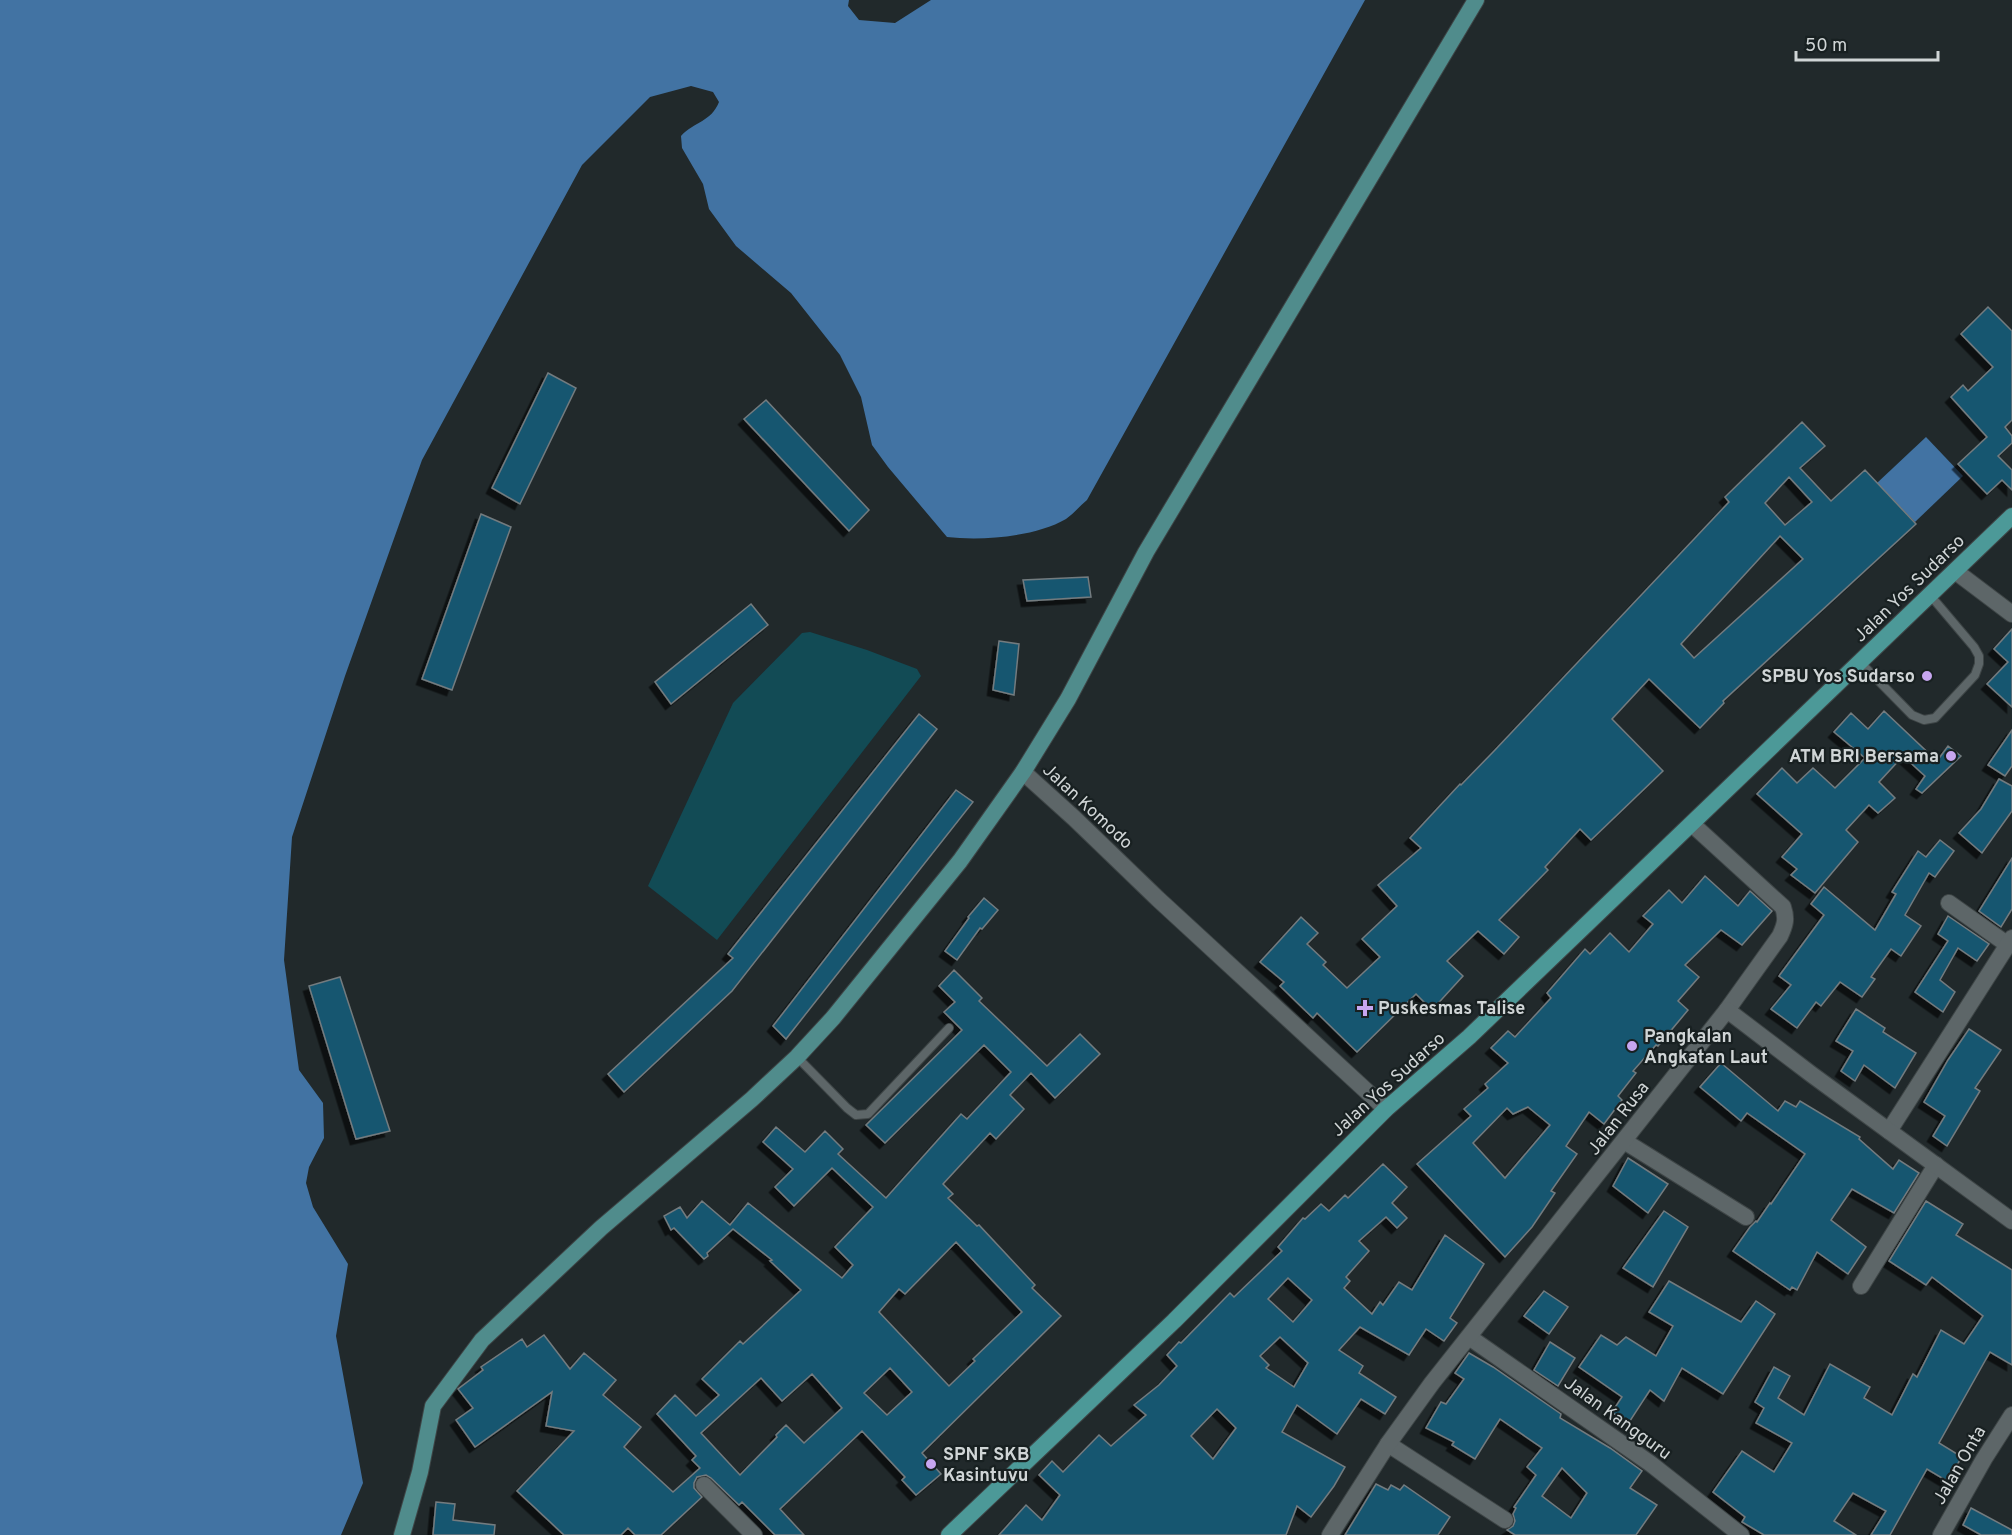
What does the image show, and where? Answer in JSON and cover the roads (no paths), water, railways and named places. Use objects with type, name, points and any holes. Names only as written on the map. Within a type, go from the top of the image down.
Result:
[{"type":"highway","name":"Jalan Yos Sudarso","points":[[949,1535],[1173,1321],[1386,1109],[1469,1037],[2012,516]]},
{"type":"main road","points":[[1023,772],[1068,699],[1146,552],[1476,0]]},
{"type":"main road","name":"Jalan Komodo","points":[[402,1535],[420,1472],[433,1406],[482,1340],[601,1228],[752,1099],[797,1057],[833,1018],[960,861],[1023,772]]},
{"type":"street","points":[[1955,571],[2012,614]]},
{"type":"street","name":"Jalan Komodo","points":[[1023,772],[1386,1109]]},
{"type":"street","name":"Jalan Rusa","points":[[1330,1535],[1388,1444],[1432,1383],[1727,1010],[1779,936],[1784,926],[1783,908],[1692,824]]},
{"type":"street","points":[[1889,1131],[2010,941],[1949,903]]},
{"type":"street","points":[[1727,1010],[2012,1221]]},
{"type":"street","points":[[1624,1141],[1746,1216]]},
{"type":"street","points":[[1861,1286],[1936,1165]]},
{"type":"street","name":"Jalan Kangguru","points":[[1469,1337],[1641,1457],[1741,1535]]},
{"type":"street","name":"Jalan Onta","points":[[1941,1535],[2012,1415]]},
{"type":"street","points":[[1388,1444],[1505,1520]]},
{"type":"street","points":[[704,1485],[754,1535]]},
{"type":"lane","points":[[1860,662],[1912,715],[1924,720],[1935,718],[1975,675],[1979,656],[1930,595]]},
{"type":"lane","points":[[797,1057],[847,1108],[856,1115],[868,1114],[950,1028]]},
{"type":"water","points":[[0,0],[849,0],[848,6],[859,20],[895,23],[931,0],[1365,0],[1087,500],[1066,519],[1024,534],[992,538],[947,537],[872,445],[861,397],[840,355],[791,293],[736,246],[709,209],[703,184],[682,148],[681,136],[716,109],[719,102],[713,92],[691,86],[650,97],[582,165],[422,460],[345,676],[292,837],[284,960],[299,1070],[323,1103],[324,1138],[309,1167],[306,1183],[313,1207],[348,1264],[336,1336],[363,1483],[341,1535],[0,1535]]},
{"type":"water","points":[[1926,437],[1963,476],[1915,522],[1877,483]]},
{"type":"place","name":"SPBU Yos Sudarso","points":[[1927,676]]},
{"type":"place","name":"ATM BRI Bersama","points":[[1951,756]]},
{"type":"place","name":"Puskesmas Talise","points":[[1365,1008]]},
{"type":"place","name":"Pangkalan Angkatan Laut","points":[[1632,1046]]},
{"type":"place","name":"SPNF SKB Kasintuvu","points":[[931,1464]]}]
